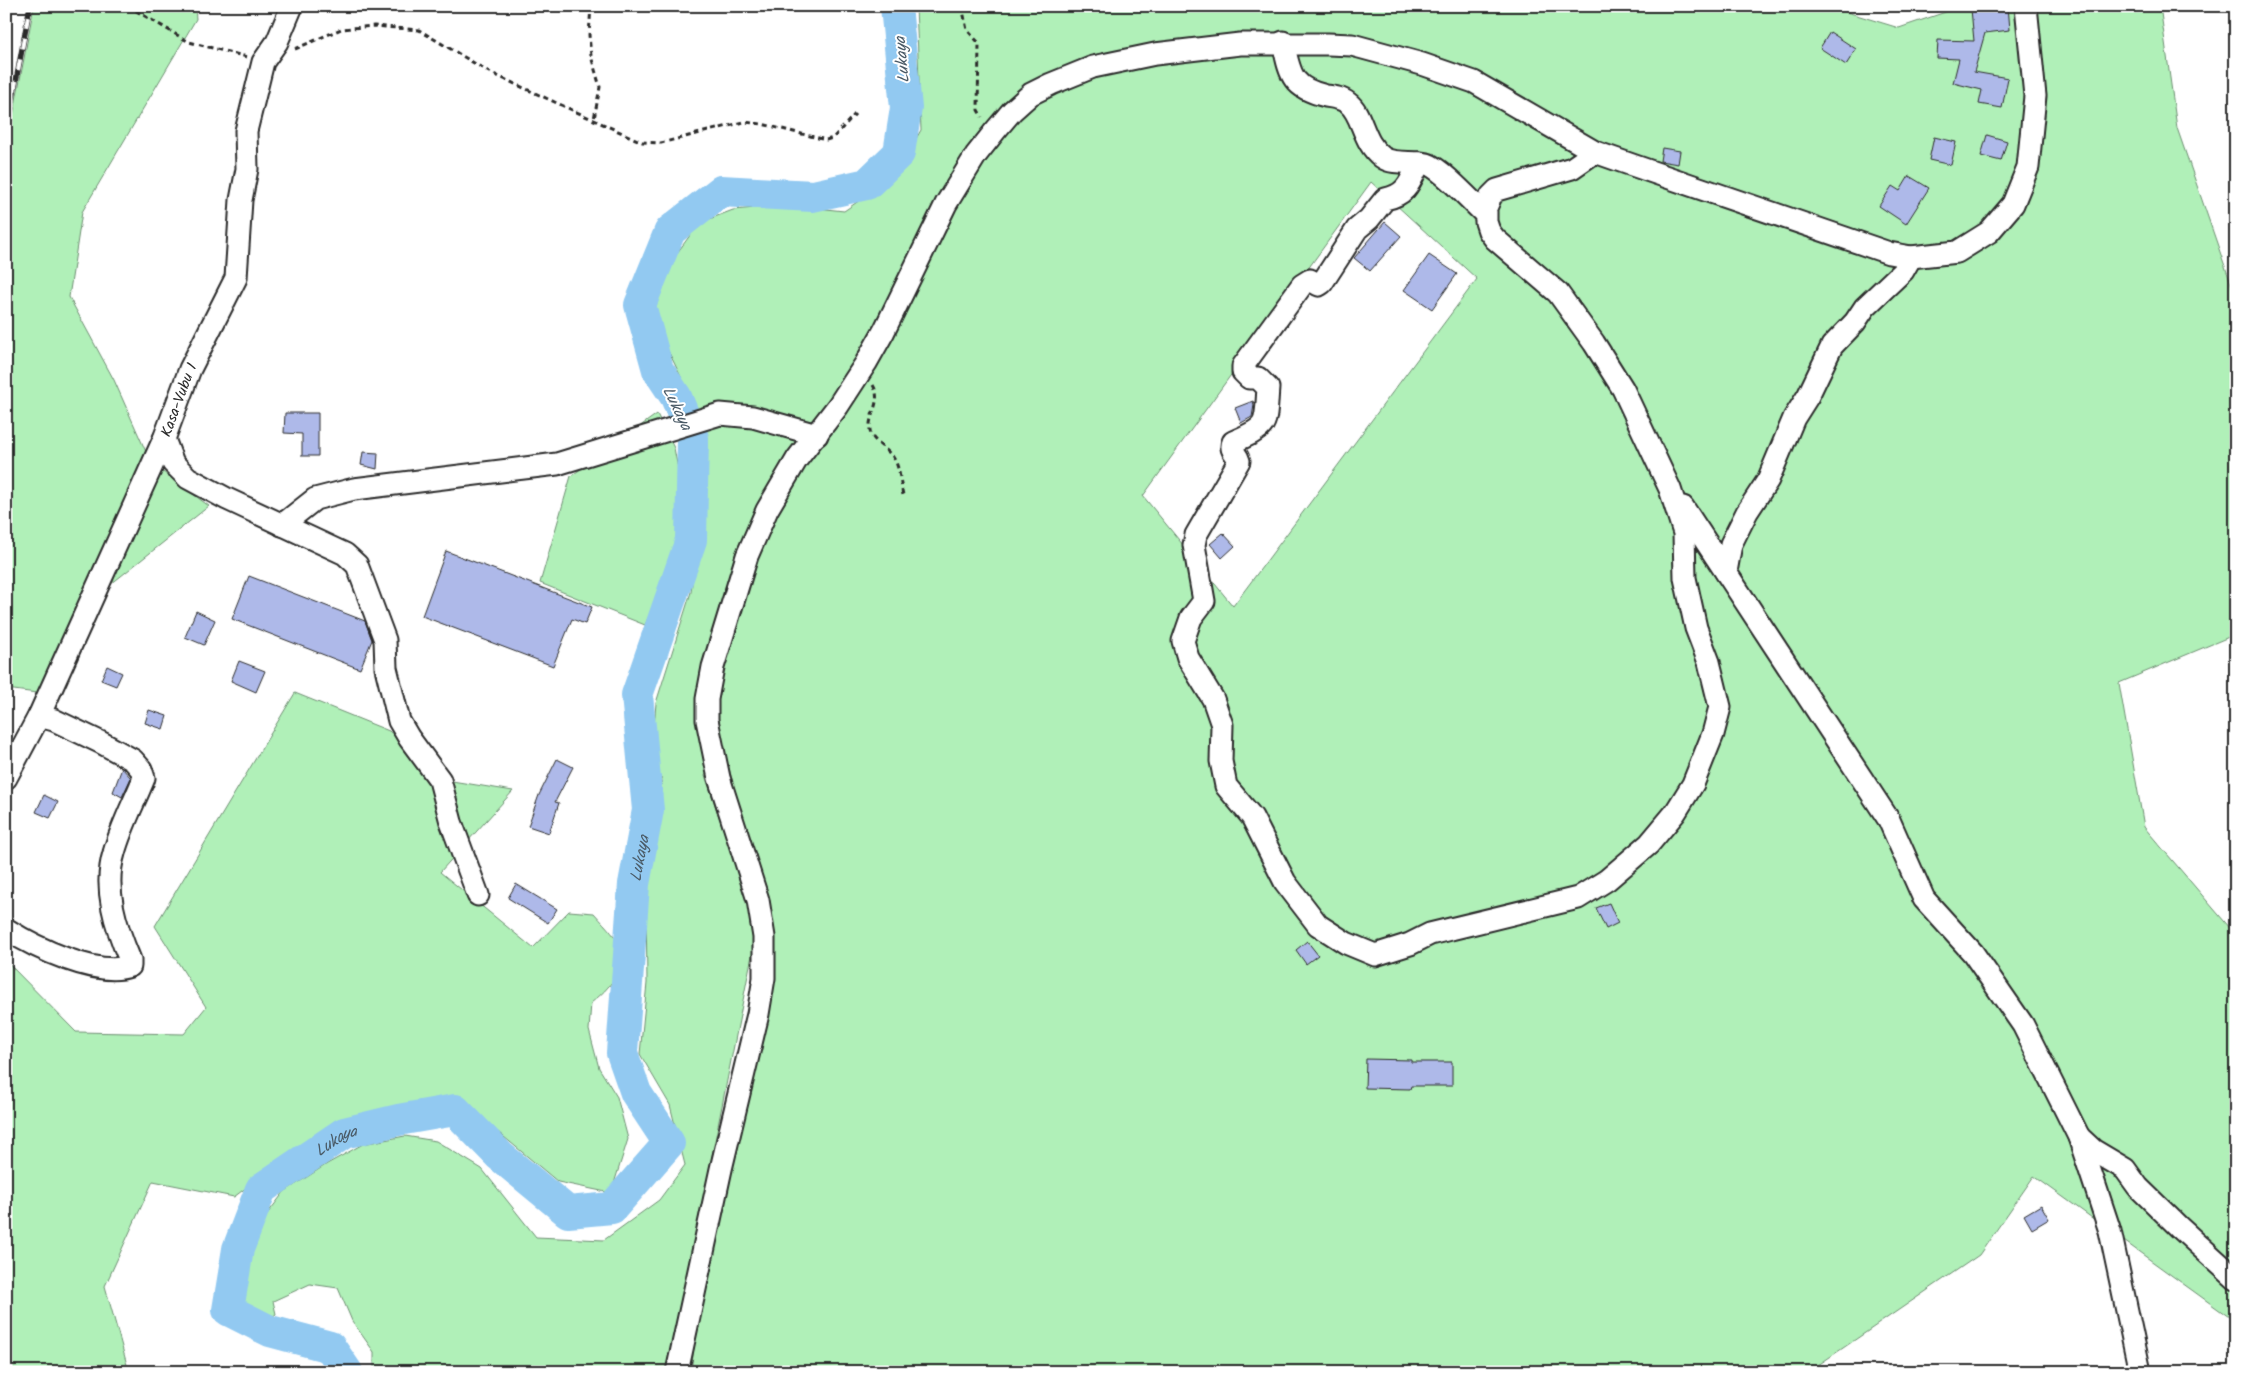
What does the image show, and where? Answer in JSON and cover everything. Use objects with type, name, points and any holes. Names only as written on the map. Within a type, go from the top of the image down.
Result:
[{"type":"street","name":"Kasa-Vubu 1","points":[[6,778],[39,716],[164,439],[190,369],[236,278],[241,200],[247,169],[246,131],[262,62],[277,42],[292,6]]},
{"type":"street","points":[[677,1372],[721,1169],[758,1014],[764,978],[764,937],[758,900],[720,778],[707,720],[707,699],[713,667],[747,556],[772,502],[797,459],[838,406],[866,363],[884,331],[946,204],[976,155],[1012,111],[1030,94],[1093,67],[1164,53],[1240,44],[1283,42],[1352,45],[1422,64],[1474,82],[1595,152],[1888,253],[1911,257],[1957,252],[1989,232],[2013,204],[2028,167],[2036,96],[2026,6]]},
{"type":"street","points":[[1283,42],[1290,74],[1297,85],[1349,103],[1368,142],[1383,158],[1391,161],[1428,164],[1438,170],[1485,214]]},
{"type":"street","points":[[1419,163],[1410,182],[1398,196],[1385,199],[1369,219],[1357,229],[1322,283],[1318,285],[1310,280],[1302,285],[1247,359],[1243,372],[1249,378],[1258,378],[1268,388],[1266,420],[1259,431],[1233,442],[1231,446],[1232,452],[1239,461],[1195,540],[1204,602],[1191,618],[1183,641],[1188,658],[1213,699],[1222,725],[1221,762],[1226,786],[1252,817],[1285,882],[1318,925],[1346,943],[1375,955],[1410,944],[1430,934],[1578,898],[1607,880],[1649,844],[1675,813],[1693,784],[1713,734],[1720,707],[1709,662],[1696,628],[1685,578],[1684,532],[1670,488],[1623,389],[1594,343],[1558,292],[1495,239],[1489,230],[1485,214],[1491,196],[1497,190],[1572,168],[1595,152]]},
{"type":"street","points":[[1726,572],[1731,544],[1768,480],[1794,418],[1808,396],[1832,346],[1855,322],[1864,307],[1903,271],[1911,257]]},
{"type":"street","points":[[282,525],[315,499],[354,489],[556,464],[720,414],[753,417],[817,435]]},
{"type":"street","points":[[164,439],[173,463],[188,478],[206,489],[346,554],[356,565],[385,640],[386,668],[399,721],[408,738],[440,780],[451,822],[478,895]]},
{"type":"street","points":[[1670,488],[1888,820],[1924,899],[1973,953],[2023,1025],[2078,1137],[2110,1231],[2140,1372]]},
{"type":"street","points":[[6,929],[40,948],[73,961],[108,968],[122,969],[130,966],[130,960],[116,922],[110,895],[110,876],[113,854],[144,778],[141,769],[133,760],[102,742],[54,720],[39,716]]},
{"type":"street","points":[[2078,1137],[2093,1150],[2125,1169],[2138,1187],[2236,1278]]},
{"type":"path","points":[[128,6],[189,42],[262,62],[341,29],[374,26],[419,30],[489,72],[642,142],[652,143],[744,122],[770,126],[826,140],[833,138],[855,114]]},
{"type":"path","points":[[591,6],[590,56],[600,87],[594,119]]},
{"type":"path","points":[[962,6],[967,30],[979,43],[978,110],[994,131]]},
{"type":"path","points":[[866,363],[877,391],[877,402],[869,429],[872,436],[893,458],[899,470],[903,495]]},
{"type":"green space","points":[[34,6],[195,6],[196,19],[82,212],[69,297],[114,380],[151,463],[209,506],[106,588],[37,693],[6,689],[6,153]]},
{"type":"green space","points":[[916,6],[1827,6],[1899,28],[1963,6],[2160,6],[2177,128],[2236,298],[2236,634],[2119,683],[2144,827],[2236,935],[2236,1322],[2034,1176],[1979,1255],[1808,1372],[691,1372],[700,1296],[775,945],[728,764],[705,775],[757,930],[704,1196],[674,1372],[374,1372],[374,1352],[352,1321],[338,1288],[310,1284],[273,1301],[276,1314],[265,1322],[249,1313],[238,1298],[239,1268],[252,1234],[284,1192],[327,1164],[363,1144],[405,1136],[436,1141],[482,1169],[536,1237],[604,1240],[659,1200],[685,1165],[670,1105],[640,1054],[647,983],[646,898],[662,780],[651,761],[656,703],[691,592],[705,474],[705,435],[688,391],[652,318],[669,264],[699,223],[733,210],[790,205],[844,211],[894,177],[921,130]],"holes":[[[1371,182],[1477,279],[1233,606],[1143,496]]]},
{"type":"green space","points":[[657,414],[674,448],[682,490],[680,542],[645,625],[540,583],[571,476]]},
{"type":"green space","points":[[295,693],[389,731],[446,780],[513,791],[440,872],[533,948],[569,911],[594,913],[619,944],[621,953],[618,970],[610,985],[591,1003],[589,1030],[599,1068],[617,1097],[628,1139],[611,1193],[558,1182],[462,1102],[433,1101],[326,1127],[234,1197],[153,1181],[105,1286],[129,1372],[6,1372],[6,961],[76,1032],[184,1034],[206,1007],[155,926]]},
{"type":"building","points":[[2008,6],[2010,30],[1985,33],[1974,72],[2008,78],[2002,108],[1979,104],[1982,90],[1953,83],[1959,59],[1937,58],[1938,40],[1974,41],[1971,9]]},
{"type":"building","points":[[1830,32],[1856,49],[1846,65],[1820,48]]},
{"type":"building","points":[[1987,135],[2007,141],[2001,161],[1981,156]]},
{"type":"building","points":[[1934,137],[1956,142],[1951,165],[1929,160]]},
{"type":"building","points":[[1662,148],[1680,151],[1678,164],[1660,161]]},
{"type":"building","points":[[1909,176],[1929,188],[1906,224],[1879,206],[1892,186],[1900,191]]},
{"type":"building","points":[[1385,222],[1401,236],[1370,271],[1354,258]]},
{"type":"building","points":[[1429,255],[1457,274],[1432,309],[1404,290]]},
{"type":"building","points":[[1253,401],[1252,417],[1241,423],[1235,408]]},
{"type":"building","points":[[285,413],[318,413],[318,456],[302,456],[302,434],[284,433]]},
{"type":"building","points":[[363,452],[378,453],[377,469],[361,465]]},
{"type":"building","points":[[1223,533],[1235,546],[1222,558],[1210,544]]},
{"type":"building","points":[[446,551],[592,607],[585,624],[572,619],[553,666],[422,616]]},
{"type":"building","points":[[249,576],[365,621],[372,640],[360,669],[232,619]]},
{"type":"building","points":[[196,611],[215,620],[204,645],[185,637]]},
{"type":"building","points":[[239,661],[265,671],[256,692],[231,681]]},
{"type":"building","points":[[107,666],[122,673],[116,686],[101,680]]},
{"type":"building","points":[[149,710],[167,716],[163,729],[145,723]]},
{"type":"building","points":[[557,759],[573,767],[555,802],[559,803],[549,833],[528,826],[539,795]]},
{"type":"building","points":[[122,768],[131,778],[122,797],[113,792]]},
{"type":"building","points":[[44,795],[58,802],[50,818],[36,812]]},
{"type":"building","points":[[516,884],[557,909],[548,923],[508,898]]},
{"type":"building","points":[[1609,903],[1618,923],[1606,929],[1596,908]]},
{"type":"building","points":[[1307,941],[1318,955],[1306,964],[1296,950]]},
{"type":"building","points":[[1366,1059],[1452,1062],[1452,1086],[1411,1086],[1410,1089],[1365,1088]]},
{"type":"building","points":[[2041,1205],[2049,1219],[2032,1229],[2024,1215]]},
{"type":"waterway","name":"Lukaya","points":[[347,1372],[330,1347],[270,1331],[228,1310],[238,1249],[261,1189],[344,1133],[398,1120],[455,1110],[500,1156],[568,1212],[612,1208],[669,1143],[636,1093],[622,1053],[634,884],[648,810],[637,695],[691,540],[693,438],[676,397],[658,370],[640,305],[670,231],[721,191],[813,196],[867,184],[899,153],[906,108],[896,6]]},
{"type":"railway","points":[[6,135],[30,6]]}]
